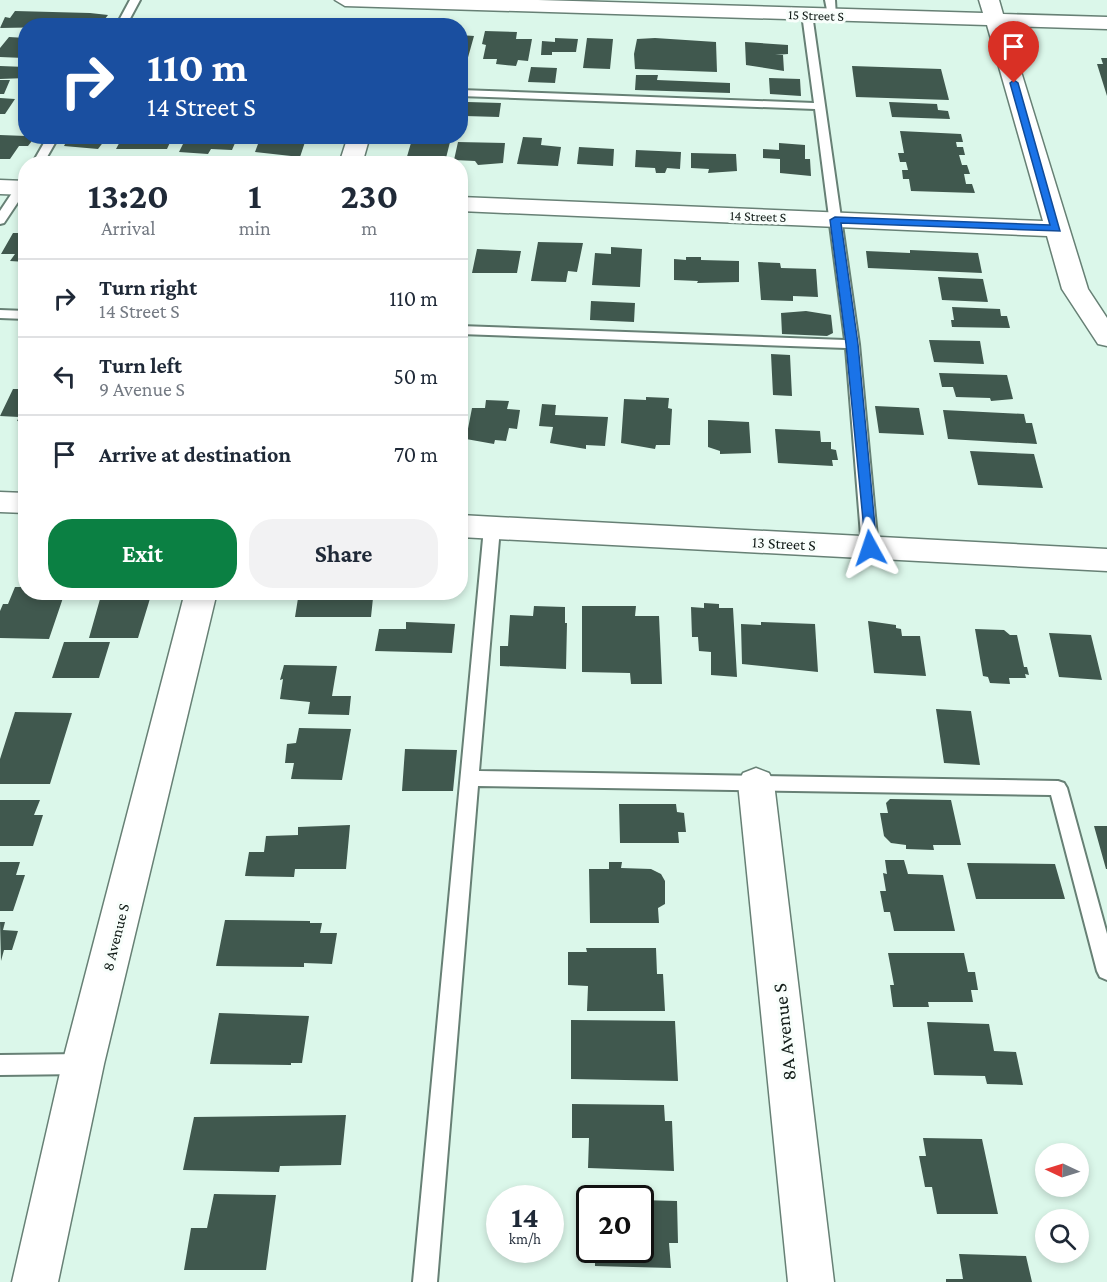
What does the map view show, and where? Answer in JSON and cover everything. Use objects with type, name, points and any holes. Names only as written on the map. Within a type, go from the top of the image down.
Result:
[{"type":"street","name":"15 Street S","points":[[345,0],[403,7],[807,14],[832,8],[993,10],[1107,23]]},
{"type":"street","points":[[993,10],[1056,229],[1078,295],[1107,338]]},
{"type":"street","name":"14 Street S","points":[[468,204],[1056,229]]},
{"type":"street","points":[[0,502],[18,503]]},
{"type":"street","name":"13 Street S","points":[[468,526],[1107,560]]},
{"type":"street","name":"8 Avenue S","points":[[35,1282],[83,1064],[199,600]]},
{"type":"street","name":"8A Avenue S","points":[[756,783],[811,1282]]},
{"type":"lane","points":[[126,18],[135,0]]},
{"type":"lane","points":[[807,14],[852,344],[870,548]]},
{"type":"lane","points":[[468,93],[820,106]]},
{"type":"lane","points":[[0,220],[18,186]]},
{"type":"lane","points":[[0,314],[18,315]]},
{"type":"lane","points":[[468,330],[852,344]]},
{"type":"lane","points":[[425,1282],[492,528]]},
{"type":"lane","points":[[470,777],[1058,788],[1107,971]]},
{"type":"lane","points":[[0,1065],[83,1064]]},
{"type":"building","points":[[15,11],[108,15],[106,18],[18,18],[18,28],[0,28],[5,17],[10,18]]},
{"type":"building","points":[[485,31],[517,32],[516,39],[532,39],[528,61],[518,60],[516,66],[496,64],[497,59],[483,59],[486,45],[482,44]]},
{"type":"building","points":[[468,36],[474,36],[468,57]]},
{"type":"building","points":[[9,37],[18,38],[18,58],[0,57],[0,48]]},
{"type":"building","points":[[555,38],[578,39],[576,52],[552,52],[552,55],[541,55],[542,41],[555,42]]},
{"type":"building","points":[[587,38],[613,39],[610,69],[583,68]]},
{"type":"building","points":[[637,39],[716,42],[717,72],[635,69],[634,54]]},
{"type":"building","points":[[745,42],[788,45],[788,54],[775,55],[783,55],[784,71],[746,65]]},
{"type":"building","points":[[1101,58],[1107,58],[1107,96],[1097,64],[1103,64]]},
{"type":"building","points":[[0,66],[18,67],[18,78],[0,79]]},
{"type":"building","points":[[852,66],[941,69],[949,100],[856,97]]},
{"type":"building","points":[[531,67],[557,68],[555,83],[528,82]]},
{"type":"building","points":[[636,75],[658,75],[657,80],[730,83],[730,93],[635,90]]},
{"type":"building","points":[[769,78],[800,79],[801,96],[770,94]]},
{"type":"building","points":[[0,80],[10,80],[4,94],[0,94]]},
{"type":"building","points":[[0,98],[15,99],[5,114],[0,114]]},
{"type":"building","points":[[468,102],[501,103],[499,117],[468,116]]},
{"type":"building","points":[[889,102],[937,104],[938,110],[948,111],[950,119],[892,117]]},
{"type":"building","points":[[900,131],[961,134],[963,142],[956,142],[957,147],[963,147],[965,155],[959,155],[962,165],[967,165],[970,174],[964,174],[966,184],[972,184],[975,193],[911,191],[909,179],[903,179],[902,170],[908,170],[906,162],[900,162],[898,153],[904,153]]},
{"type":"building","points":[[0,135],[18,136],[18,144],[30,144],[19,146],[10,159],[0,159]]},
{"type":"building","points":[[523,137],[542,138],[541,145],[561,147],[558,166],[517,164]]},
{"type":"building","points":[[505,143],[503,163],[478,165],[475,161],[468,161],[468,156],[455,156],[458,144]]},
{"type":"building","points":[[779,143],[805,145],[805,159],[810,159],[811,176],[780,173],[780,159],[763,158],[763,149],[779,150]]},
{"type":"building","points":[[65,144],[102,144],[98,149],[64,146]]},
{"type":"building","points":[[119,144],[169,144],[167,149],[116,149]]},
{"type":"building","points":[[183,144],[235,144],[232,150],[211,149],[208,154],[179,152]]},
{"type":"building","points":[[258,144],[304,144],[300,156],[255,152]]},
{"type":"building","points":[[411,144],[450,144],[446,156],[407,156]]},
{"type":"building","points":[[579,147],[614,149],[613,166],[577,164]]},
{"type":"building","points":[[636,150],[681,152],[680,169],[667,168],[665,173],[656,173],[655,168],[635,167]]},
{"type":"building","points":[[691,153],[736,154],[737,171],[708,173],[709,169],[691,168]]},
{"type":"building","points":[[13,233],[18,233],[18,262],[10,261],[15,254],[1,254]]},
{"type":"building","points":[[538,242],[583,243],[577,272],[568,271],[566,282],[531,281]]},
{"type":"building","points":[[611,247],[642,249],[640,287],[592,285],[595,253],[611,254]]},
{"type":"building","points":[[477,249],[521,251],[517,273],[472,273]]},
{"type":"building","points":[[910,250],[978,253],[982,273],[868,268],[866,251],[910,253]]},
{"type":"building","points":[[686,257],[701,257],[701,260],[739,261],[739,282],[697,283],[698,281],[674,280],[674,259],[686,260]]},
{"type":"building","points":[[758,262],[780,263],[781,268],[816,269],[818,297],[793,296],[793,301],[761,300]]},
{"type":"building","points":[[938,277],[983,279],[988,302],[942,300]]},
{"type":"building","points":[[591,301],[635,303],[634,322],[590,320]]},
{"type":"building","points":[[952,307],[1000,309],[1001,316],[1007,316],[1010,328],[952,327],[951,320],[954,320]]},
{"type":"building","points":[[806,311],[831,315],[833,333],[827,336],[782,334],[781,313]]},
{"type":"building","points":[[929,340],[980,341],[984,364],[934,362]]},
{"type":"building","points":[[771,354],[790,355],[792,396],[773,395]]},
{"type":"building","points":[[939,373],[1007,375],[1013,399],[991,401],[990,398],[956,397],[953,387],[942,387]]},
{"type":"building","points":[[13,389],[18,389],[18,417],[0,416]]},
{"type":"building","points":[[646,397],[669,398],[668,408],[672,409],[670,445],[656,445],[655,449],[621,443],[624,399],[646,400]]},
{"type":"building","points":[[486,400],[509,401],[507,409],[520,410],[517,429],[509,428],[506,441],[495,440],[494,444],[468,439],[472,408],[485,408]]},
{"type":"building","points":[[542,404],[556,405],[555,415],[608,417],[605,446],[586,445],[586,449],[550,443],[553,427],[539,426]]},
{"type":"building","points":[[875,406],[919,408],[924,435],[879,433]]},
{"type":"building","points":[[943,410],[1024,414],[1026,423],[1032,423],[1037,444],[948,439]]},
{"type":"building","points":[[708,420],[749,422],[751,453],[720,454],[720,451],[708,447]]},
{"type":"building","points":[[775,429],[820,431],[821,442],[831,442],[831,449],[836,450],[838,460],[832,460],[833,466],[778,463]]},
{"type":"building","points":[[970,451],[1034,454],[1043,488],[978,485]]},
{"type":"building","points":[[15,587],[18,587],[18,600],[62,600],[49,639],[0,638],[0,611],[3,604],[8,604]]},
{"type":"building","points":[[100,600],[150,600],[138,638],[89,638]]},
{"type":"building","points":[[298,600],[373,600],[371,617],[295,617]]},
{"type":"building","points":[[704,603],[719,604],[719,608],[733,608],[737,677],[711,675],[711,652],[699,651],[698,637],[692,637],[691,607],[704,608]]},
{"type":"building","points":[[534,606],[565,607],[566,669],[500,666],[500,646],[508,646],[510,615],[533,616]]},
{"type":"building","points":[[582,606],[636,606],[635,616],[659,616],[662,684],[631,684],[630,673],[582,672]]},
{"type":"building","points":[[868,621],[896,625],[896,628],[901,629],[902,636],[920,636],[926,676],[874,673]]},
{"type":"building","points":[[406,622],[455,624],[452,653],[375,651],[379,629],[406,629]]},
{"type":"building","points":[[761,622],[815,624],[818,672],[742,664],[741,624],[761,625]]},
{"type":"building","points":[[975,629],[1004,630],[1010,635],[1017,635],[1024,667],[1027,667],[1029,675],[1025,674],[1026,678],[1009,678],[1010,684],[990,683],[988,677],[983,676]]},
{"type":"building","points":[[1049,633],[1091,635],[1102,680],[1059,677]]},
{"type":"building","points":[[64,642],[110,642],[99,678],[52,678]]},
{"type":"building","points":[[284,665],[337,666],[332,696],[351,696],[349,715],[308,714],[310,702],[280,699],[283,679],[280,680]]},
{"type":"building","points":[[936,709],[971,711],[980,765],[944,763]]},
{"type":"building","points":[[15,712],[72,713],[50,784],[0,784],[0,759]]},
{"type":"building","points":[[299,728],[351,729],[342,780],[291,779],[294,763],[285,763],[287,744],[296,743]]},
{"type":"building","points":[[405,749],[457,750],[453,791],[402,791]]},
{"type":"building","points":[[890,799],[951,800],[961,845],[933,845],[934,850],[906,849],[906,845],[891,843],[884,836],[880,813],[888,813],[886,803]]},
{"type":"building","points":[[0,800],[40,800],[34,815],[43,815],[33,846],[0,846]]},
{"type":"building","points":[[619,804],[676,804],[677,812],[684,813],[686,832],[678,832],[679,843],[620,843]]},
{"type":"building","points":[[350,825],[346,869],[295,869],[294,877],[245,876],[249,852],[264,852],[266,836],[298,835],[298,827]]},
{"type":"building","points":[[1094,826],[1107,826],[1107,869],[1106,869]]},
{"type":"building","points":[[885,860],[904,860],[908,874],[943,875],[955,931],[894,931],[890,912],[884,912],[880,891],[886,891],[883,873],[887,874]]},
{"type":"building","points":[[0,862],[20,862],[16,875],[25,875],[13,911],[0,911]]},
{"type":"building","points":[[609,862],[622,862],[621,868],[651,869],[661,874],[665,881],[665,904],[658,908],[659,923],[590,923],[589,869],[609,869]]},
{"type":"building","points":[[967,863],[1055,864],[1065,899],[976,899]]},
{"type":"building","points":[[225,920],[322,923],[320,933],[337,933],[332,964],[304,963],[304,967],[216,966]]},
{"type":"building","points":[[0,922],[5,922],[3,930],[18,931],[12,950],[4,950],[1,961]]},
{"type":"building","points":[[586,948],[656,948],[657,974],[663,974],[665,1011],[587,1011],[588,986],[568,985],[568,952],[587,952]]},
{"type":"building","points":[[888,953],[964,953],[968,972],[975,972],[978,990],[971,990],[973,1002],[928,1002],[929,1007],[893,1007],[890,985],[894,985]]},
{"type":"building","points":[[219,1013],[309,1016],[302,1063],[291,1063],[291,1065],[210,1064]]},
{"type":"building","points":[[571,1020],[675,1021],[678,1081],[571,1079]]},
{"type":"building","points":[[927,1022],[989,1024],[994,1051],[1016,1052],[1023,1085],[987,1084],[985,1076],[934,1075]]},
{"type":"building","points":[[572,1104],[664,1105],[665,1121],[672,1121],[674,1171],[588,1168],[589,1138],[572,1138]]},
{"type":"building","points":[[346,1115],[341,1165],[280,1166],[279,1172],[183,1170],[194,1117]]},
{"type":"building","points":[[923,1138],[982,1139],[998,1214],[937,1214],[932,1187],[925,1187],[919,1156],[926,1156]]},
{"type":"building","points":[[214,1194],[276,1195],[266,1270],[184,1270],[191,1228],[207,1228]]},
{"type":"building","points":[[654,1200],[677,1201],[678,1243],[669,1243],[671,1268],[595,1266],[595,1263],[654,1263]]},
{"type":"building","points":[[959,1254],[1026,1256],[1032,1282],[946,1282],[946,1279],[963,1279]]},
{"type":"route","points":[[870,548],[852,344],[835,220],[1056,229],[1014,83]]}]
